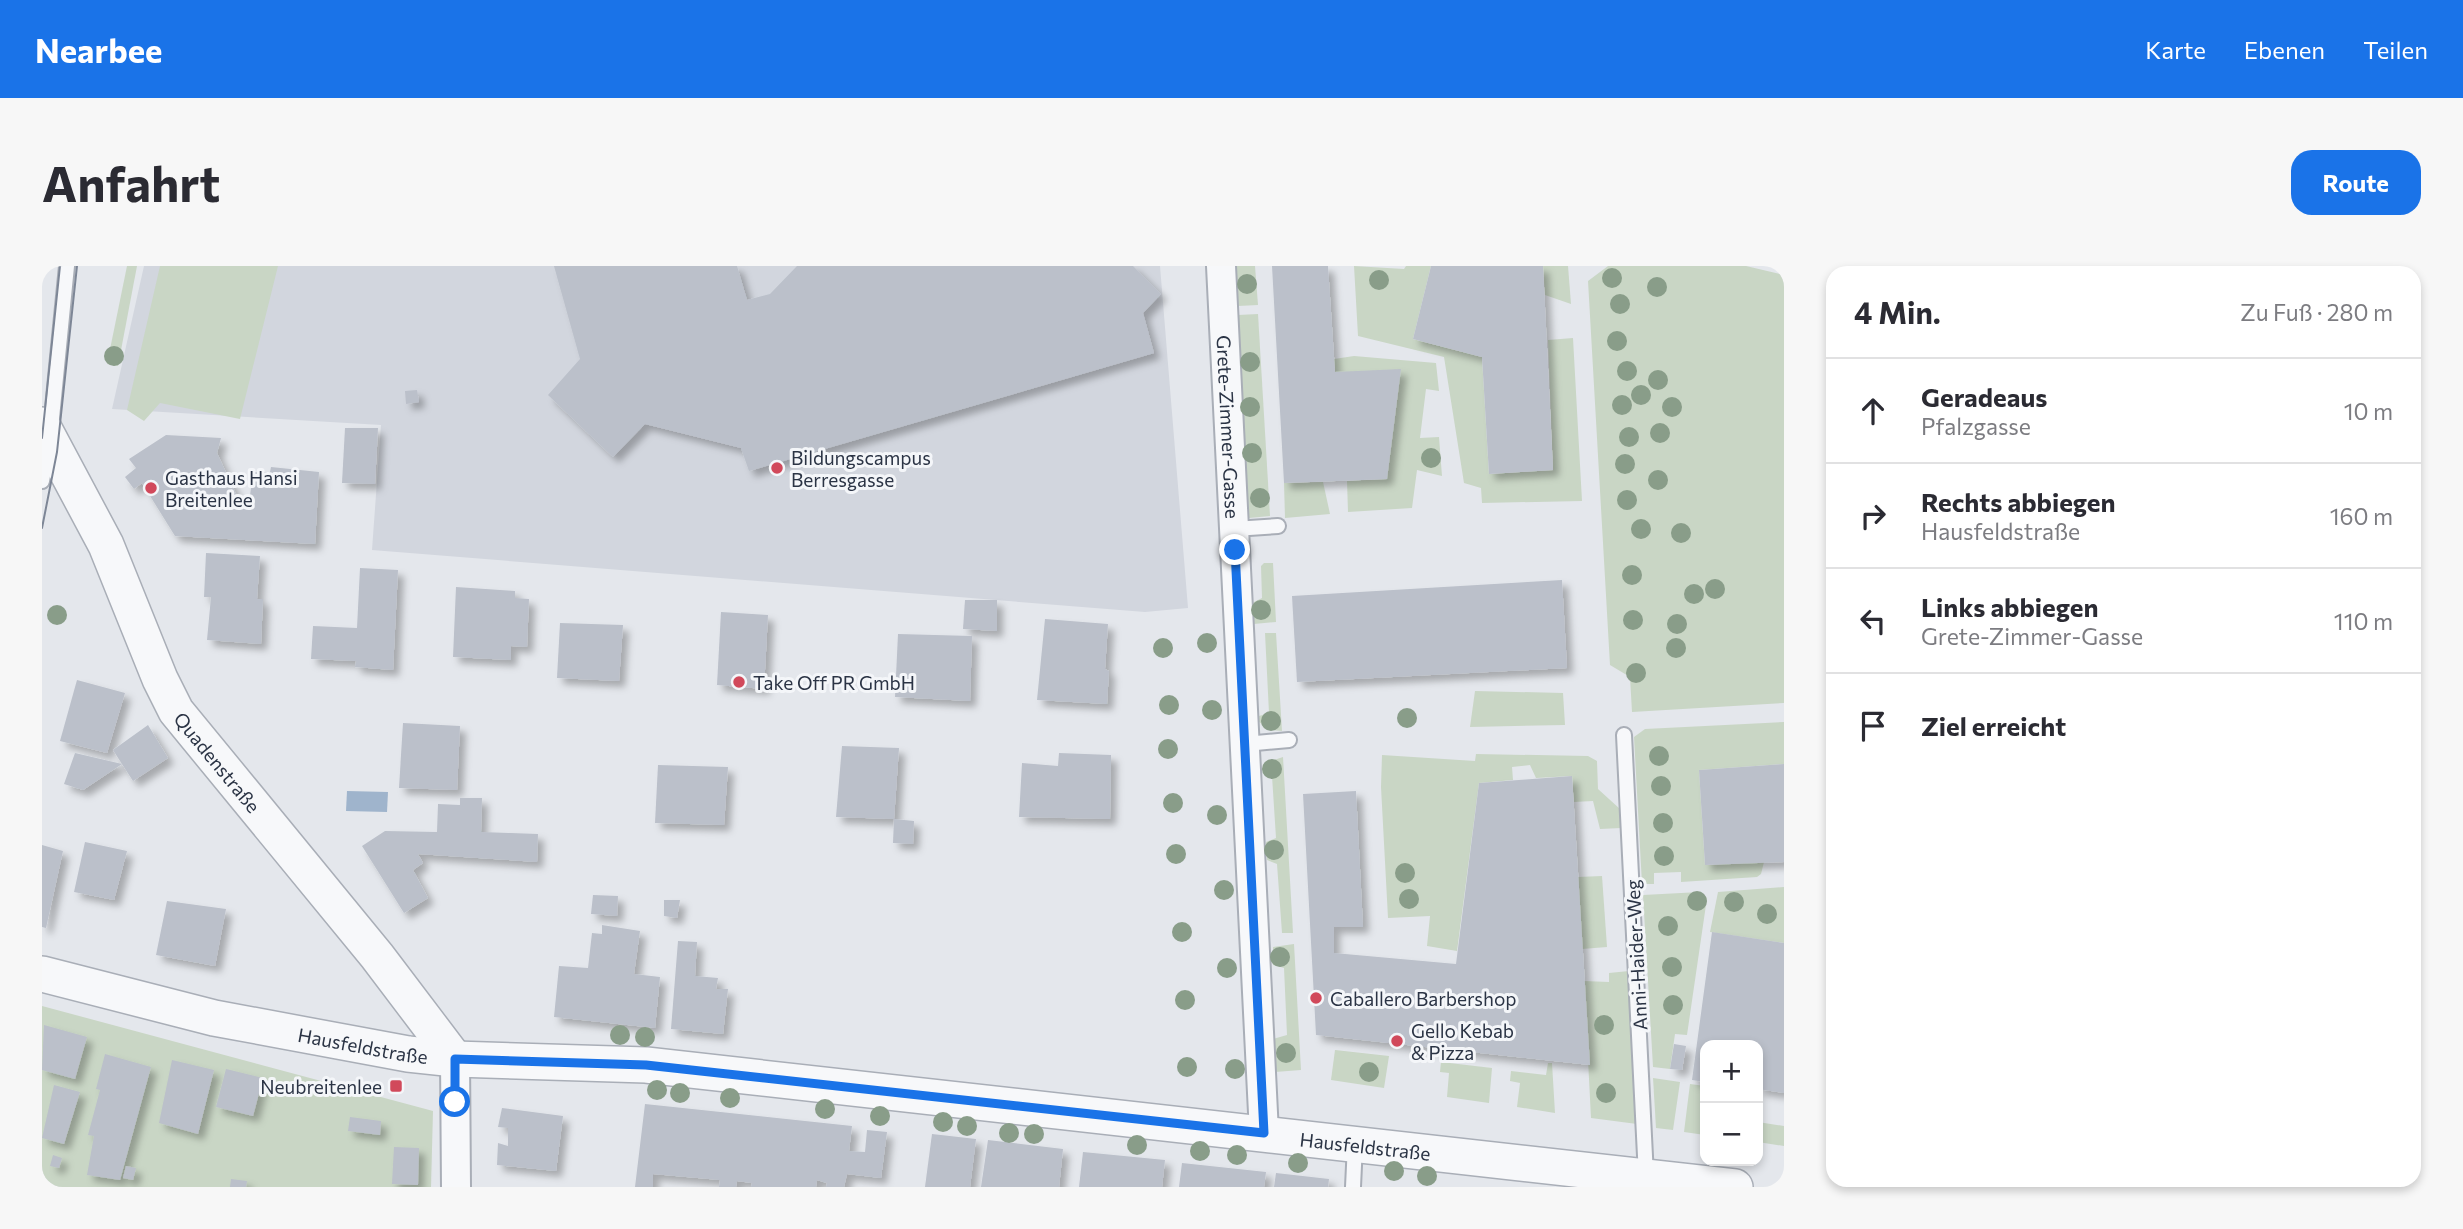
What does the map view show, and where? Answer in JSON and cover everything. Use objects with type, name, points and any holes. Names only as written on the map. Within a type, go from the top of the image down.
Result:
[{"type":"street","name":"Grete-Zimmer-Gasse","points":[[1221,266],[1264,1133]]},
{"type":"street","name":"Quadenstraße","points":[[46,433],[106,545],[160,679],[176,710],[377,956],[455,1059]]},
{"type":"street","name":"Hausfeldstraße","points":[[42,974],[214,1018],[363,1047],[455,1059],[646,1065],[1735,1187]]},
{"type":"street","points":[[455,1059],[456,1187]]},
{"type":"lane","points":[[42,481],[67,266]]},
{"type":"lane","points":[[1234,529],[1278,526]]},
{"type":"lane","name":"Anni-Haider-Weg","points":[[1624,735],[1646,1176]]},
{"type":"lane","points":[[1245,744],[1289,740]]},
{"type":"lane","points":[[1353,1187],[1355,1143]]},
{"type":"shaded area","name":"Bildungscampus Berresgasse","points":[[144,266],[1160,266],[1188,608],[1145,612],[372,550],[381,425],[112,409]]},
{"type":"green space","points":[[127,266],[137,266],[118,366],[107,364]]},
{"type":"green space","points":[[160,266],[278,266],[240,419],[160,403],[144,421],[127,410]]},
{"type":"green space","points":[[1235,266],[1255,266],[1258,305],[1238,306]]},
{"type":"green space","points":[[1354,266],[1404,269],[1406,266],[1431,266],[1413,339],[1482,357],[1489,474],[1553,470],[1548,340],[1573,338],[1582,501],[1482,503],[1481,488],[1464,483],[1444,357],[1358,336]]},
{"type":"green space","points":[[1543,266],[1568,266],[1571,304],[1545,295]]},
{"type":"green space","points":[[1608,266],[1746,266],[1784,275],[1784,703],[1632,712],[1630,677],[1610,665],[1588,281]]},
{"type":"green space","points":[[1258,314],[1270,516],[1249,518],[1238,315]]},
{"type":"green space","points":[[1354,356],[1436,363],[1439,391],[1426,389],[1420,438],[1439,437],[1442,476],[1417,470],[1412,508],[1348,512],[1347,481],[1387,479],[1335,372],[1334,359]]},
{"type":"green space","points":[[1323,482],[1330,514],[1285,518],[1284,483]]},
{"type":"green space","points":[[1264,563],[1273,563],[1276,622],[1254,624],[1252,603],[1262,598],[1261,566]]},
{"type":"green space","points":[[1265,633],[1276,633],[1282,731],[1271,730],[1259,722],[1259,716],[1269,713]]},
{"type":"green space","points":[[1475,691],[1563,693],[1565,725],[1470,727]]},
{"type":"green space","points":[[1784,722],[1784,764],[1699,770],[1705,865],[1764,862],[1761,874],[1757,877],[1681,882],[1681,872],[1654,873],[1654,884],[1642,884],[1634,737],[1645,729]]},
{"type":"green space","points":[[1476,754],[1588,756],[1597,761],[1598,789],[1620,809],[1621,828],[1600,829],[1593,801],[1574,802],[1572,776],[1536,778],[1530,765],[1512,767],[1513,780],[1479,783],[1457,951],[1427,946],[1430,916],[1388,918],[1381,787],[1382,755],[1475,761]]},
{"type":"green space","points":[[1283,757],[1293,933],[1282,933],[1277,864],[1267,860],[1266,842],[1276,838],[1272,776],[1265,776],[1262,769],[1271,761]]},
{"type":"green space","points":[[1602,876],[1607,947],[1582,949],[1578,877]]},
{"type":"green space","points":[[1784,887],[1784,943],[1710,932],[1718,892]]},
{"type":"green space","points":[[1700,892],[1707,898],[1687,1035],[1675,1034],[1670,1069],[1653,1067],[1643,895]]},
{"type":"green space","points":[[1294,944],[1301,1070],[1275,1072],[1273,1039],[1287,1035],[1284,968],[1273,965],[1273,947]]},
{"type":"green space","points":[[1629,971],[1637,1124],[1591,1118],[1584,981],[1609,982],[1609,973]]},
{"type":"green space","points":[[42,1006],[433,1111],[431,1187],[42,1187]]},
{"type":"green space","points":[[1335,1050],[1389,1056],[1384,1088],[1331,1080]]},
{"type":"green space","points":[[1441,1062],[1492,1068],[1489,1103],[1447,1097],[1449,1073],[1440,1072]]},
{"type":"green space","points":[[1548,1063],[1552,1063],[1555,1113],[1517,1107],[1520,1083],[1510,1081],[1511,1071],[1546,1075]]},
{"type":"green space","points":[[1653,1078],[1680,1082],[1673,1130],[1656,1128]]},
{"type":"green space","points":[[1690,1084],[1700,1085],[1700,1134],[1684,1132]]},
{"type":"green space","points":[[1763,1123],[1784,1126],[1784,1146],[1763,1143]]},
{"type":"water","points":[[347,791],[388,792],[387,812],[346,811]]},
{"type":"building","points":[[554,266],[737,266],[747,300],[770,294],[797,266],[1133,266],[1161,294],[1143,313],[1154,353],[749,471],[741,448],[645,424],[613,457],[548,395],[580,359]]},
{"type":"building","points":[[1272,266],[1328,266],[1335,372],[1401,369],[1387,479],[1284,483]]},
{"type":"building","points":[[1431,266],[1543,266],[1553,470],[1489,474],[1482,357],[1413,339]]},
{"type":"building","points":[[417,390],[419,402],[406,404],[405,391]]},
{"type":"building","points":[[345,428],[378,428],[375,484],[342,483]]},
{"type":"building","points":[[166,435],[221,438],[217,453],[237,496],[250,496],[253,472],[270,472],[271,467],[319,472],[315,544],[175,536],[142,483],[134,489],[125,477],[136,468],[129,459]]},
{"type":"building","points":[[206,553],[260,556],[257,599],[263,599],[261,644],[207,640],[211,597],[204,597]]},
{"type":"building","points":[[360,568],[398,570],[393,670],[355,667],[356,661],[311,659],[313,626],[357,628]]},
{"type":"building","points":[[1562,580],[1567,668],[1297,682],[1292,596]]},
{"type":"building","points":[[456,587],[515,591],[515,598],[529,599],[527,647],[511,646],[511,660],[453,657]]},
{"type":"building","points":[[965,600],[997,600],[997,631],[963,629]]},
{"type":"building","points":[[721,612],[768,615],[764,689],[717,685]]},
{"type":"building","points":[[1045,619],[1108,624],[1105,669],[1109,671],[1107,704],[1037,700]]},
{"type":"building","points":[[560,623],[623,625],[619,681],[557,678]]},
{"type":"building","points":[[898,634],[972,636],[970,701],[895,697]]},
{"type":"building","points":[[77,680],[125,693],[107,753],[60,741]]},
{"type":"building","points":[[403,723],[460,726],[457,790],[399,788]]},
{"type":"building","points":[[148,725],[168,758],[133,781],[113,750]]},
{"type":"building","points":[[842,746],[899,748],[894,819],[836,817]]},
{"type":"building","points":[[75,753],[122,764],[83,790],[64,784]]},
{"type":"building","points":[[1059,753],[1111,755],[1110,819],[1019,817],[1022,763],[1058,766]]},
{"type":"building","points":[[1784,764],[1784,862],[1705,865],[1699,770]]},
{"type":"building","points":[[658,765],[728,767],[724,825],[655,823]]},
{"type":"building","points":[[1572,776],[1590,1065],[1316,1035],[1303,794],[1356,791],[1363,927],[1334,927],[1334,953],[1456,964],[1479,783]]},
{"type":"building","points":[[460,798],[482,798],[481,832],[538,834],[537,862],[418,854],[423,863],[413,870],[428,898],[404,913],[362,846],[385,831],[437,832],[438,804],[460,805]]},
{"type":"building","points":[[894,819],[914,821],[913,844],[893,843]]},
{"type":"building","points":[[85,842],[127,851],[114,900],[74,892]]},
{"type":"building","points":[[42,845],[63,851],[46,928],[42,927]]},
{"type":"building","points":[[593,895],[618,896],[617,916],[591,914]]},
{"type":"building","points":[[664,900],[680,900],[677,918],[664,916]]},
{"type":"building","points":[[167,901],[226,909],[215,966],[156,955]]},
{"type":"building","points":[[602,925],[640,931],[634,974],[660,977],[655,1028],[554,1017],[559,966],[588,968],[592,933],[602,934]]},
{"type":"building","points":[[1712,932],[1784,943],[1784,1093],[1763,1090],[1763,1040],[1700,1040],[1700,1081],[1692,1080]]},
{"type":"building","points":[[678,941],[697,942],[695,976],[718,978],[716,989],[728,989],[723,1034],[671,1029]]},
{"type":"building","points":[[44,1025],[87,1037],[75,1079],[42,1070]]},
{"type":"building","points":[[1674,1044],[1686,1046],[1682,1070],[1670,1069]]},
{"type":"building","points":[[105,1054],[151,1067],[120,1180],[87,1175],[94,1136],[88,1135],[100,1090],[96,1089]]},
{"type":"building","points":[[172,1060],[214,1070],[198,1134],[159,1123]]},
{"type":"building","points":[[226,1069],[263,1078],[253,1116],[216,1107]]},
{"type":"building","points":[[54,1085],[80,1092],[64,1144],[42,1138]]},
{"type":"building","points":[[645,1104],[852,1126],[849,1151],[865,1152],[867,1130],[887,1132],[881,1178],[847,1174],[844,1187],[826,1187],[827,1183],[817,1180],[816,1187],[751,1187],[752,1183],[737,1181],[736,1187],[719,1187],[720,1180],[653,1174],[653,1187],[635,1187]]},
{"type":"building","points":[[502,1108],[563,1116],[556,1171],[497,1165],[498,1143],[508,1146],[508,1128],[498,1127]]},
{"type":"building","points":[[350,1117],[381,1121],[380,1135],[348,1131]]},
{"type":"building","points":[[932,1134],[976,1139],[970,1187],[925,1187]]},
{"type":"building","points":[[988,1140],[1063,1149],[1059,1187],[981,1187]]},
{"type":"building","points":[[394,1147],[419,1148],[418,1185],[392,1184]]},
{"type":"building","points":[[1083,1152],[1165,1160],[1162,1187],[1079,1187]]},
{"type":"building","points":[[53,1155],[62,1158],[59,1168],[50,1166]]},
{"type":"building","points":[[1182,1163],[1266,1172],[1264,1187],[1179,1187]]},
{"type":"building","points":[[126,1166],[136,1168],[133,1180],[123,1178]]},
{"type":"building","points":[[1276,1173],[1329,1179],[1328,1187],[1274,1187]]},
{"type":"building","points":[[231,1179],[247,1181],[246,1187],[230,1187]]},
{"type":"tram line","points":[[42,438],[60,266]]},
{"type":"tram line","points":[[42,528],[57,452],[77,266]]},
{"type":"place","name":"Bildungscampus Berresgasse","points":[[777,468]]},
{"type":"place","name":"Gasthaus Hansi Breitenlee","points":[[151,488]]},
{"type":"place","name":"Take Off PR GmbH","points":[[739,682]]},
{"type":"place","name":"Caballero Barbershop","points":[[1316,998]]},
{"type":"place","name":"Gello Kebab & Pizza","points":[[1397,1041]]},
{"type":"place","name":"Neubreitenlee","points":[[396,1086]]},
{"type":"route","points":[[455,1102],[455,1059],[646,1065],[1264,1133],[1235,550]]}]
